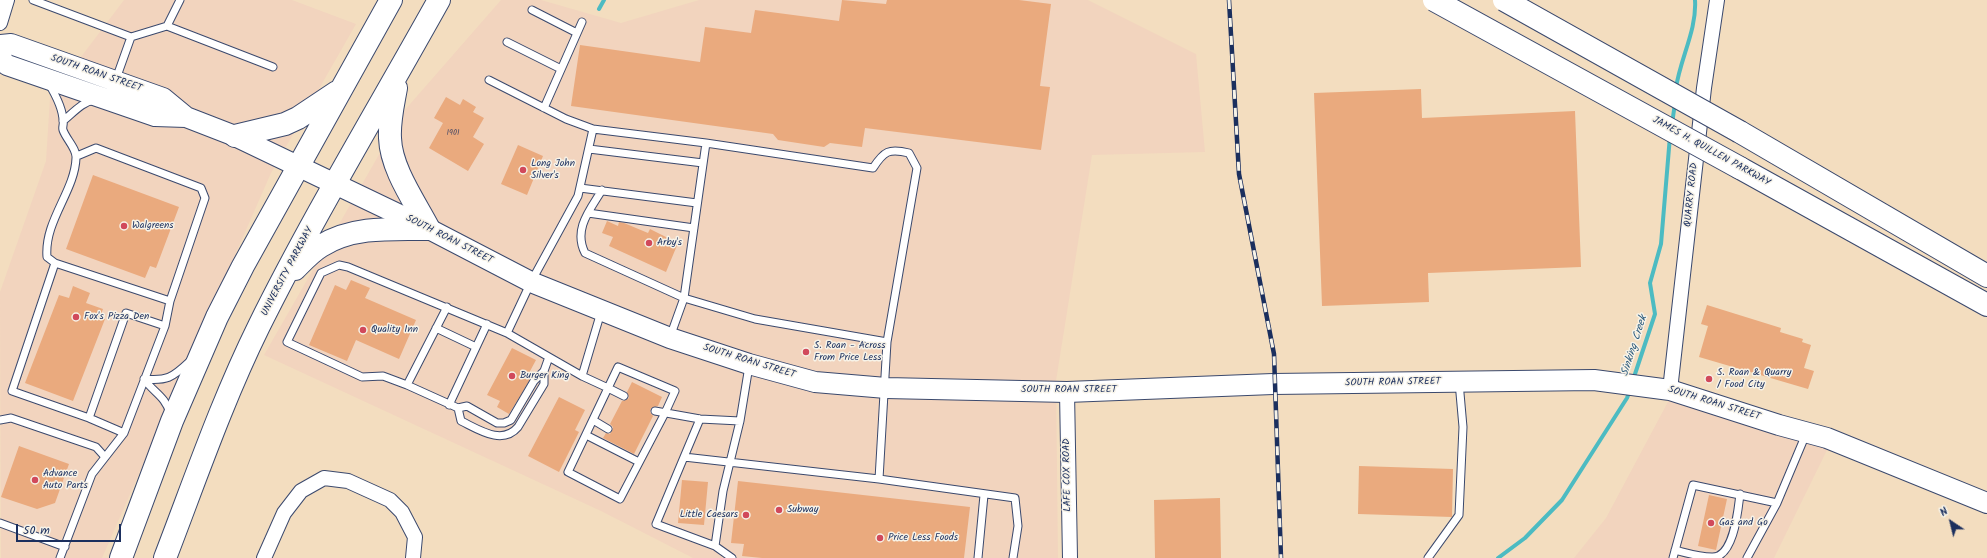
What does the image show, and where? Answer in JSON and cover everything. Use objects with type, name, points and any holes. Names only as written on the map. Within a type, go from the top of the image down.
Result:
[{"type":"highway","points":[[121,558],[172,421],[202,351],[243,266],[344,86],[390,0]]},
{"type":"highway","name":"UNIVERSITY PARKWAY","points":[[165,558],[234,382],[281,282],[439,0]]},
{"type":"highway","name":"JAMES H. QUILLEN PARKWAY","points":[[1434,0],[1987,305]]},
{"type":"highway","points":[[1504,0],[1740,132],[1987,276]]},
{"type":"highway","points":[[281,282],[319,247],[349,233],[368,230],[429,229],[395,165],[392,152],[390,120],[398,75]]},
{"type":"highway","points":[[235,136],[285,124],[316,108],[344,86]]},
{"type":"main road","name":"SOUTH ROAN STREET","points":[[0,45],[11,44],[163,98],[186,117],[235,136],[336,183],[531,282],[670,338],[749,364],[815,382],[886,388],[1067,392],[1273,384],[1594,380],[1661,388],[1827,438],[1987,503]]},
{"type":"main road","name":"SOUTH ROAN STREET","points":[[0,58],[7,64],[155,116],[186,117]]},
{"type":"street","points":[[0,23],[6,0]]},
{"type":"street","name":"QUARRY ROAD","points":[[1661,388],[1717,0]]},
{"type":"street","name":"LAFE COX ROAD","points":[[1067,392],[1070,558]]},
{"type":"street","points":[[264,558],[284,513],[301,491],[324,478],[348,481],[390,500],[402,512],[415,536],[413,558]]},
{"type":"lane","points":[[33,0],[131,37],[168,26],[273,67]]},
{"type":"lane","points":[[168,26],[180,0]]},
{"type":"lane","points":[[532,10],[577,33]]},
{"type":"lane","points":[[544,108],[582,22]]},
{"type":"lane","points":[[115,81],[131,37]]},
{"type":"lane","points":[[507,42],[561,69]]},
{"type":"lane","points":[[46,77],[58,100],[64,121],[62,129],[77,156],[74,171],[50,232],[46,247],[47,257],[55,263],[170,301]]},
{"type":"lane","points":[[489,80],[544,108],[593,129],[706,143],[873,168],[879,158],[888,151],[898,150],[909,153],[917,168],[888,342],[879,479]]},
{"type":"lane","points":[[64,121],[88,101],[106,99]]},
{"type":"lane","points":[[507,333],[531,282],[578,196],[593,129]]},
{"type":"lane","points":[[670,338],[684,298],[706,143]]},
{"type":"lane","points":[[60,558],[92,474],[124,433],[165,326],[170,301],[205,198],[200,188],[96,148],[77,156]]},
{"type":"lane","points":[[589,149],[703,163]]},
{"type":"lane","points":[[580,188],[697,202]]},
{"type":"lane","points":[[602,190],[588,213],[581,229],[580,242],[585,253],[684,298],[754,319],[888,342]]},
{"type":"lane","points":[[588,213],[694,228]]},
{"type":"lane","points":[[55,263],[12,391],[90,418],[124,433]]},
{"type":"lane","points":[[544,371],[534,381],[515,415],[504,423],[497,423],[467,406],[458,408],[449,405],[407,384],[383,376],[362,377],[287,342],[321,273],[339,265],[348,267],[447,307],[507,333],[582,376],[624,396]]},
{"type":"lane","points":[[407,384],[447,307]]},
{"type":"lane","points":[[582,376],[602,310]]},
{"type":"lane","points":[[90,418],[126,313],[165,326]]},
{"type":"lane","points":[[449,405],[487,324]]},
{"type":"lane","points":[[436,328],[476,347]]},
{"type":"lane","points":[[144,380],[161,381],[169,379],[202,351]]},
{"type":"lane","points":[[458,408],[461,421],[493,436],[506,436],[514,432],[544,384],[544,371],[549,357]]},
{"type":"lane","points":[[715,546],[723,491],[740,421],[749,364]]},
{"type":"lane","points":[[618,367],[674,390],[665,413],[620,499],[568,472],[618,367]]},
{"type":"lane","points":[[144,380],[151,390],[167,403],[172,421]]},
{"type":"lane","points":[[1428,558],[1459,515],[1463,427],[1459,382]]},
{"type":"lane","points":[[655,411],[700,419],[740,421]]},
{"type":"lane","points":[[0,420],[11,418],[96,447],[105,458]]},
{"type":"lane","points":[[700,419],[656,524],[715,546],[732,558]]},
{"type":"lane","points":[[593,420],[608,429]]},
{"type":"lane","points":[[1747,558],[1777,502],[1806,432]]},
{"type":"lane","points":[[586,435],[639,462]]},
{"type":"lane","points":[[639,445],[647,448]]},
{"type":"lane","points":[[684,457],[879,479],[1015,498],[1018,526],[1013,558]]},
{"type":"lane","points":[[1673,558],[1693,485],[1777,502]]},
{"type":"lane","points":[[978,558],[984,494]]},
{"type":"lane","points":[[1675,550],[1713,558],[1722,554],[1731,541],[1740,494]]},
{"type":"lane","points":[[0,523],[64,547]]},
{"type":"shaded area","points":[[124,0],[292,0],[356,24],[271,173],[102,558],[1,558],[0,292],[46,161],[50,98]]},
{"type":"shaded area","points":[[501,0],[541,0],[621,23],[699,0],[1088,0],[1196,54],[1205,152],[1092,155],[1056,381],[1058,558],[693,558],[601,511],[264,355],[404,111]]},
{"type":"shaded area","points":[[1670,398],[1828,448],[1774,558],[1574,558],[1606,518]]},
{"type":"building","points":[[842,0],[886,4],[887,0],[1019,0],[1051,4],[1040,86],[1050,87],[1041,150],[865,128],[862,147],[830,143],[824,147],[778,140],[773,134],[571,106],[580,45],[700,62],[705,27],[751,33],[755,10],[839,21]]},
{"type":"building","points":[[1421,89],[1422,118],[1575,111],[1581,267],[1428,273],[1429,302],[1322,306],[1314,93]]},
{"type":"building","points":[[446,97],[460,105],[463,99],[476,107],[473,112],[484,118],[473,137],[484,144],[468,171],[429,148],[443,123],[434,118]]},
{"type":"building","points":[[518,145],[543,156],[527,195],[501,184]]},
{"type":"building","points":[[93,175],[179,207],[156,268],[150,266],[145,278],[66,249]]},
{"type":"building","points":[[607,221],[618,226],[619,222],[624,223],[648,233],[650,229],[678,243],[666,272],[609,246],[613,237],[602,233]]},
{"type":"building","name":"Quality Inn","points":[[351,280],[370,288],[365,298],[416,320],[399,359],[356,340],[347,361],[309,345],[335,285],[346,290]]},
{"type":"building","points":[[73,286],[90,293],[86,303],[103,309],[100,317],[105,319],[73,401],[25,383],[59,295],[69,298]]},
{"type":"building","points":[[1707,305],[1781,328],[1780,332],[1803,339],[1802,342],[1811,345],[1804,368],[1814,371],[1808,389],[1699,357],[1708,326],[1701,324]]},
{"type":"building","points":[[512,348],[536,360],[529,373],[533,375],[509,414],[497,407],[500,401],[487,395]]},
{"type":"building","points":[[632,382],[662,397],[658,406],[651,408],[650,412],[653,416],[634,454],[603,438],[606,433],[610,434],[612,431],[613,427],[610,424],[622,401],[629,398],[627,392]]},
{"type":"building","points":[[559,397],[585,410],[575,430],[579,432],[559,472],[528,456]]},
{"type":"building","name":"Advance Auto Parts","points":[[19,446],[69,464],[55,503],[37,509],[1,497]]},
{"type":"building","points":[[1359,466],[1453,469],[1452,517],[1358,514]]},
{"type":"building","points":[[682,480],[708,482],[704,525],[678,523]]},
{"type":"building","points":[[738,481],[970,507],[964,558],[762,558],[742,556],[744,544],[731,543]]},
{"type":"building","points":[[1709,495],[1727,499],[1716,550],[1698,546]]},
{"type":"building","points":[[1220,498],[1221,558],[1155,558],[1154,500]]},
{"type":"waterway","points":[[599,9],[604,0]]},
{"type":"waterway","name":"Sinking Creek","points":[[1676,88],[1691,33],[1695,11],[1695,0]]},
{"type":"waterway","name":"Sinking Creek","points":[[1672,124],[1675,103]]},
{"type":"waterway","name":"Sinking Creek","points":[[1633,380],[1655,314],[1650,283],[1661,244],[1670,136]]},
{"type":"waterway","name":"Sinking Creek","points":[[1498,558],[1525,538],[1562,500],[1627,398],[1630,390]]},
{"type":"railway","points":[[1229,0],[1239,174],[1274,354],[1281,558]]},
{"type":"place","name":"Long John Silver's","points":[[523,170]]},
{"type":"place","name":"Walgreens","points":[[124,226]]},
{"type":"place","name":"Arby's","points":[[649,243]]},
{"type":"place","name":"Fox's Pizza Den","points":[[76,317]]},
{"type":"place","name":"Quality Inn","points":[[363,330]]},
{"type":"place","name":"S. Roan - Across From Price Less","points":[[806,352]]},
{"type":"place","name":"Burger King","points":[[512,376]]},
{"type":"place","name":"S. Roan & Quarry / Food City","points":[[1709,379]]},
{"type":"place","name":"Advance Auto Parts","points":[[35,480]]},
{"type":"place","name":"Subway","points":[[779,510]]},
{"type":"place","name":"Little Caesars","points":[[746,515]]},
{"type":"place","name":"Gas and Go","points":[[1711,523]]},
{"type":"place","name":"Price Less Foods","points":[[880,538]]}]
